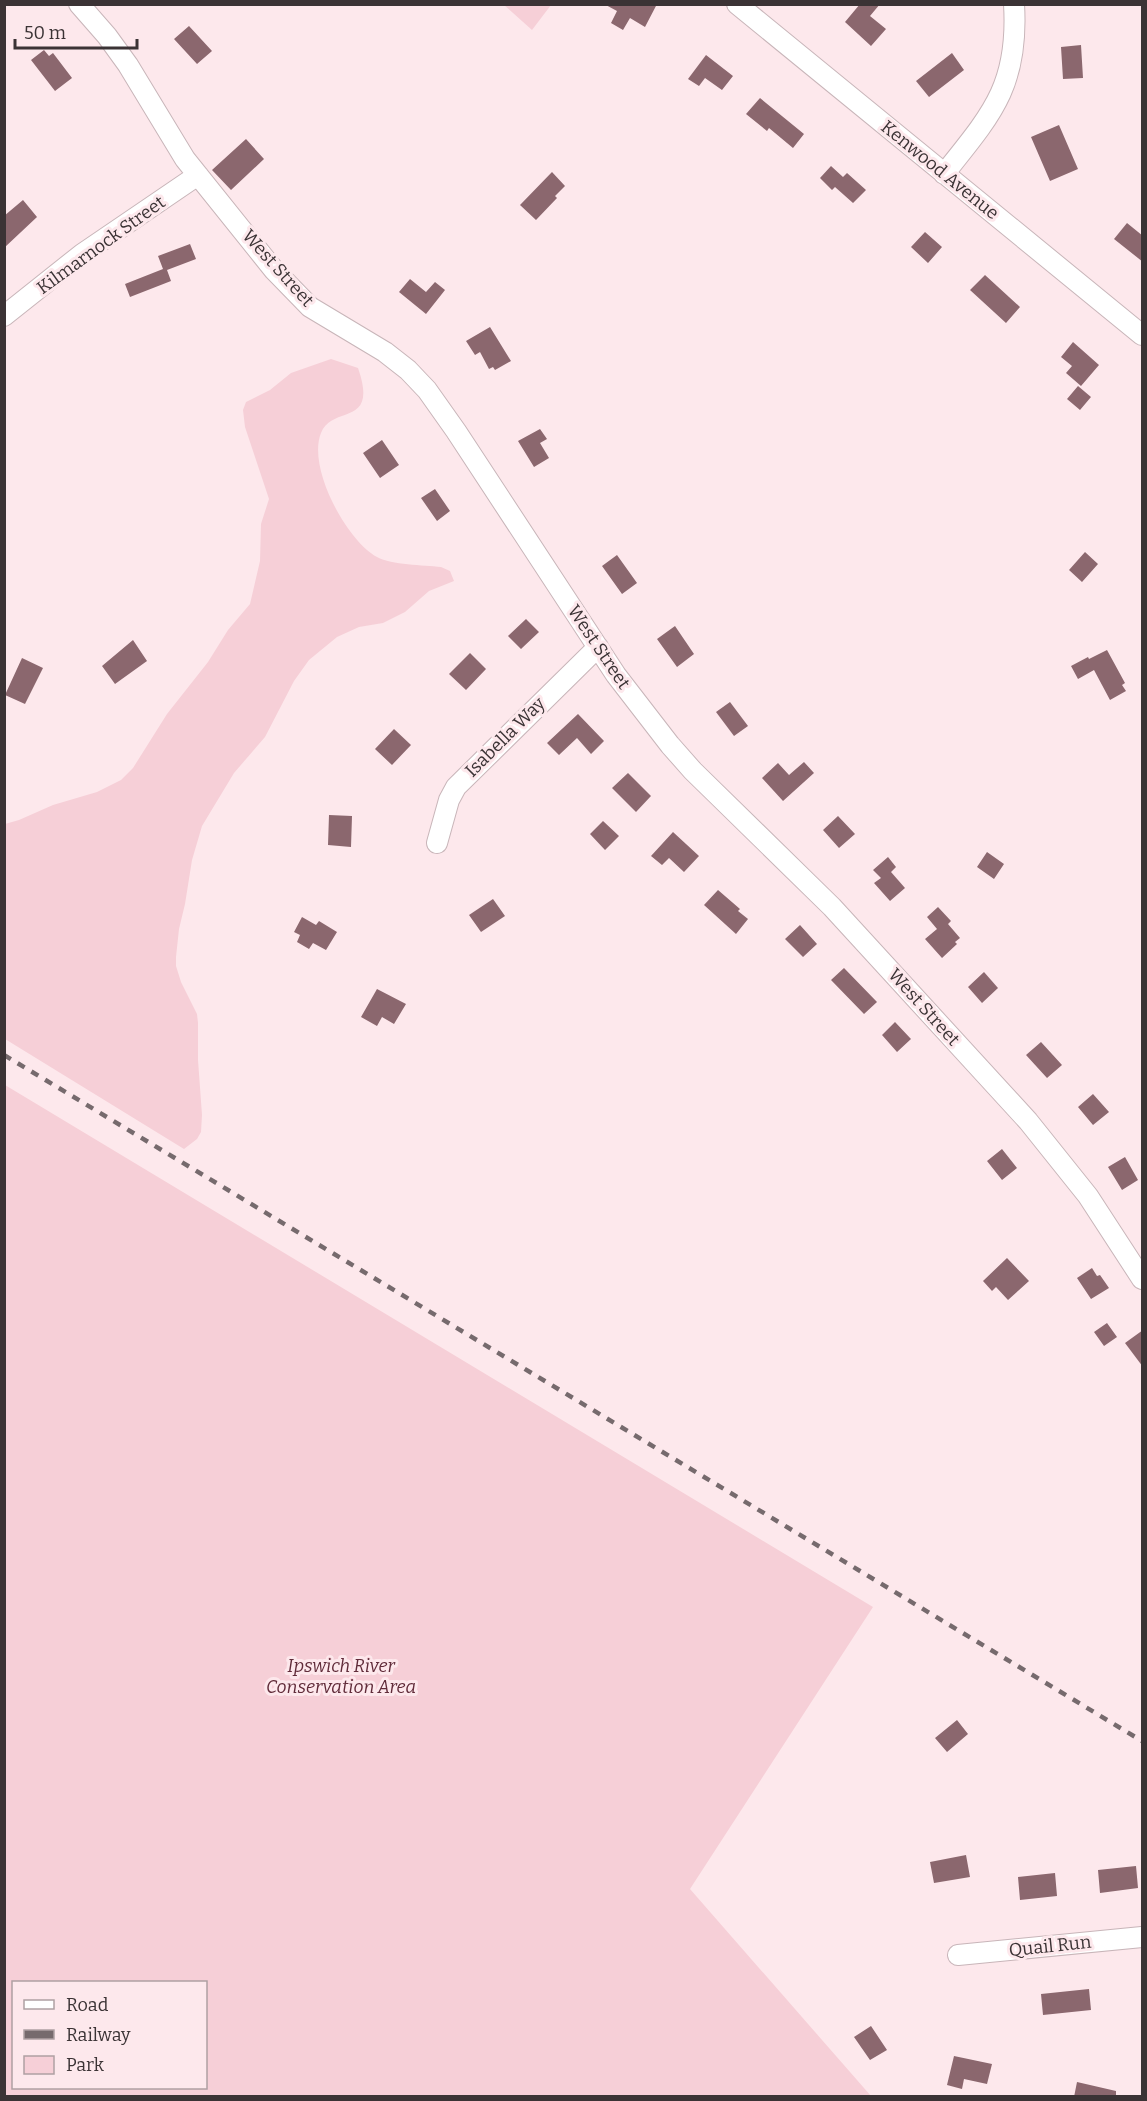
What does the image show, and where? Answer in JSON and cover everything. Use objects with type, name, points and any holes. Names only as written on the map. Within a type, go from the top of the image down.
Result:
[{"type":"street","name":"West Street","points":[[79,4],[128,65],[176,146],[265,259],[300,298],[321,314],[396,360],[427,390],[644,713],[693,771],[832,907],[1028,1121],[1088,1196],[1143,1279]]},
{"type":"street","name":"Kenwood Avenue","points":[[737,4],[1143,335]]},
{"type":"street","points":[[944,174],[983,125],[1006,82],[1014,49],[1014,4]]},
{"type":"street","name":"Kilmarnock Street","points":[[4,316],[82,254],[198,175]]},
{"type":"street","name":"Isabella Way","points":[[437,843],[449,800],[456,787],[598,647]]},
{"type":"street","name":"Quail Run","points":[[958,1955],[1143,1937]]},
{"type":"green space","points":[[504,5],[551,5],[532,30]]},
{"type":"green space","points":[[331,359],[358,368],[363,387],[363,399],[358,407],[334,419],[321,433],[318,447],[319,464],[332,501],[353,535],[377,557],[399,563],[441,567],[450,571],[454,581],[429,591],[405,612],[383,623],[359,627],[337,637],[309,660],[294,681],[265,737],[234,773],[202,826],[192,860],[176,957],[181,982],[197,1014],[202,1115],[201,1132],[197,1139],[184,1149],[5,1039],[5,824],[53,805],[97,792],[121,780],[133,768],[167,714],[208,662],[228,630],[250,604],[260,561],[261,524],[269,499],[245,427],[243,410],[246,402],[270,390],[291,373]]},
{"type":"green space","name":"Ipswich River Conservation Area","points":[[5,1085],[873,1607],[690,1889],[871,2096],[5,2096]]},
{"type":"building","points":[[604,4],[657,4],[645,27],[630,18],[623,30],[611,23],[617,11]]},
{"type":"building","points":[[860,4],[880,4],[870,16],[886,29],[871,46],[845,22]]},
{"type":"building","points":[[189,26],[212,51],[197,64],[174,39]]},
{"type":"building","points":[[1081,45],[1083,78],[1063,79],[1061,47]]},
{"type":"building","points":[[44,50],[49,56],[53,53],[72,78],[55,91],[31,60]]},
{"type":"building","points":[[952,53],[964,70],[929,97],[916,81]]},
{"type":"building","points":[[706,55],[733,76],[722,90],[705,78],[699,86],[688,79]]},
{"type":"building","points":[[760,98],[804,134],[793,148],[769,128],[767,131],[746,114]]},
{"type":"building","points":[[1059,125],[1078,169],[1050,181],[1031,137]]},
{"type":"building","points":[[246,139],[264,159],[231,190],[212,170]]},
{"type":"building","points":[[831,166],[843,177],[847,173],[866,190],[853,203],[835,187],[832,190],[820,178]]},
{"type":"building","points":[[552,172],[565,186],[536,220],[520,205]]},
{"type":"building","points":[[23,200],[37,217],[4,248],[4,216]]},
{"type":"building","points":[[1127,223],[1143,236],[1143,262],[1114,239]]},
{"type":"building","points":[[925,232],[942,247],[928,263],[911,247]]},
{"type":"building","points":[[190,244],[196,259],[167,270],[171,281],[130,297],[125,284],[163,269],[158,256]]},
{"type":"building","points":[[985,275],[1020,307],[1006,323],[970,290]]},
{"type":"building","points":[[410,279],[426,292],[435,282],[445,290],[426,314],[399,292]]},
{"type":"building","points":[[490,327],[511,361],[495,370],[493,367],[489,369],[480,352],[475,355],[466,341]]},
{"type":"building","points":[[1073,342],[1099,365],[1081,386],[1066,373],[1072,366],[1061,357]]},
{"type":"building","points":[[1078,386],[1091,397],[1080,410],[1067,399]]},
{"type":"building","points":[[540,429],[547,439],[540,443],[549,458],[534,467],[518,441]]},
{"type":"building","points":[[382,440],[399,465],[380,478],[363,453]]},
{"type":"building","points":[[435,489],[450,511],[437,521],[421,498]]},
{"type":"building","points":[[1085,552],[1098,564],[1082,582],[1069,570]]},
{"type":"building","points":[[617,555],[637,583],[622,594],[602,566]]},
{"type":"building","points":[[526,619],[539,632],[521,649],[508,636]]},
{"type":"building","points":[[675,626],[694,654],[677,667],[657,639]]},
{"type":"building","points":[[133,640],[147,661],[115,684],[102,666]]},
{"type":"building","points":[[1107,650],[1125,683],[1122,685],[1126,691],[1110,700],[1094,670],[1078,679],[1071,666]]},
{"type":"building","points":[[470,653],[486,669],[466,690],[449,674]]},
{"type":"building","points":[[22,658],[43,668],[25,704],[5,695]]},
{"type":"building","points":[[730,702],[748,726],[734,736],[716,712]]},
{"type":"building","points":[[578,714],[604,741],[591,754],[577,738],[559,755],[547,743]]},
{"type":"building","points":[[394,729],[411,745],[392,765],[375,749]]},
{"type":"building","points":[[804,762],[814,773],[783,801],[762,778],[778,763],[789,775]]},
{"type":"building","points":[[628,773],[651,796],[636,812],[612,788]]},
{"type":"building","points":[[329,815],[352,816],[351,847],[328,845]]},
{"type":"building","points":[[838,816],[855,834],[839,848],[823,830]]},
{"type":"building","points":[[603,821],[619,836],[605,850],[590,834]]},
{"type":"building","points":[[673,832],[699,856],[684,872],[669,858],[662,865],[651,856]]},
{"type":"building","points":[[987,852],[1004,864],[994,879],[977,867]]},
{"type":"building","points":[[888,857],[896,867],[891,872],[905,888],[890,901],[874,883],[881,878],[873,870]]},
{"type":"building","points":[[718,890],[748,919],[736,934],[704,905]]},
{"type":"building","points":[[493,899],[505,916],[481,932],[469,915]]},
{"type":"building","points":[[938,907],[951,921],[948,924],[960,938],[942,958],[925,939],[937,929],[927,917]]},
{"type":"building","points":[[302,917],[316,925],[319,921],[337,932],[326,950],[313,943],[309,949],[297,942],[300,935],[294,932]]},
{"type":"building","points":[[800,925],[817,944],[803,957],[785,939]]},
{"type":"building","points":[[844,968],[877,1002],[864,1014],[831,980]]},
{"type":"building","points":[[984,972],[998,988],[982,1003],[968,987]]},
{"type":"building","points":[[377,989],[406,1004],[394,1024],[382,1017],[377,1026],[361,1017]]},
{"type":"building","points":[[895,1022],[911,1039],[897,1052],[882,1035]]},
{"type":"building","points":[[1041,1042],[1062,1065],[1047,1078],[1026,1055]]},
{"type":"building","points":[[1093,1094],[1109,1112],[1093,1125],[1078,1107]]},
{"type":"building","points":[[1002,1149],[1017,1168],[1002,1180],[987,1161]]},
{"type":"building","points":[[1125,1157],[1138,1180],[1122,1190],[1108,1167]]},
{"type":"building","points":[[1007,1258],[1029,1281],[1008,1300],[996,1287],[992,1291],[983,1281]]},
{"type":"building","points":[[1092,1268],[1109,1288],[1091,1299],[1077,1278]]},
{"type":"building","points":[[1107,1323],[1117,1337],[1104,1346],[1094,1332]]},
{"type":"building","points":[[1143,1330],[1143,1367],[1125,1343]]},
{"type":"building","points":[[957,1720],[968,1734],[947,1752],[935,1738]]},
{"type":"building","points":[[966,1855],[970,1877],[934,1883],[930,1862]]},
{"type":"building","points":[[1136,1866],[1138,1888],[1100,1893],[1098,1870]]},
{"type":"building","points":[[1055,1873],[1057,1896],[1020,1900],[1018,1877]]},
{"type":"building","points":[[1089,1989],[1091,2010],[1043,2015],[1041,1994]]},
{"type":"building","points":[[871,2026],[887,2050],[870,2060],[854,2037]]},
{"type":"building","points":[[954,2056],[992,2064],[987,2084],[964,2079],[962,2089],[947,2085]]},
{"type":"building","points":[[1077,2082],[1116,2091],[1116,2097],[1074,2097]]},
{"type":"railway","points":[[4,1055],[1142,1741]]}]
